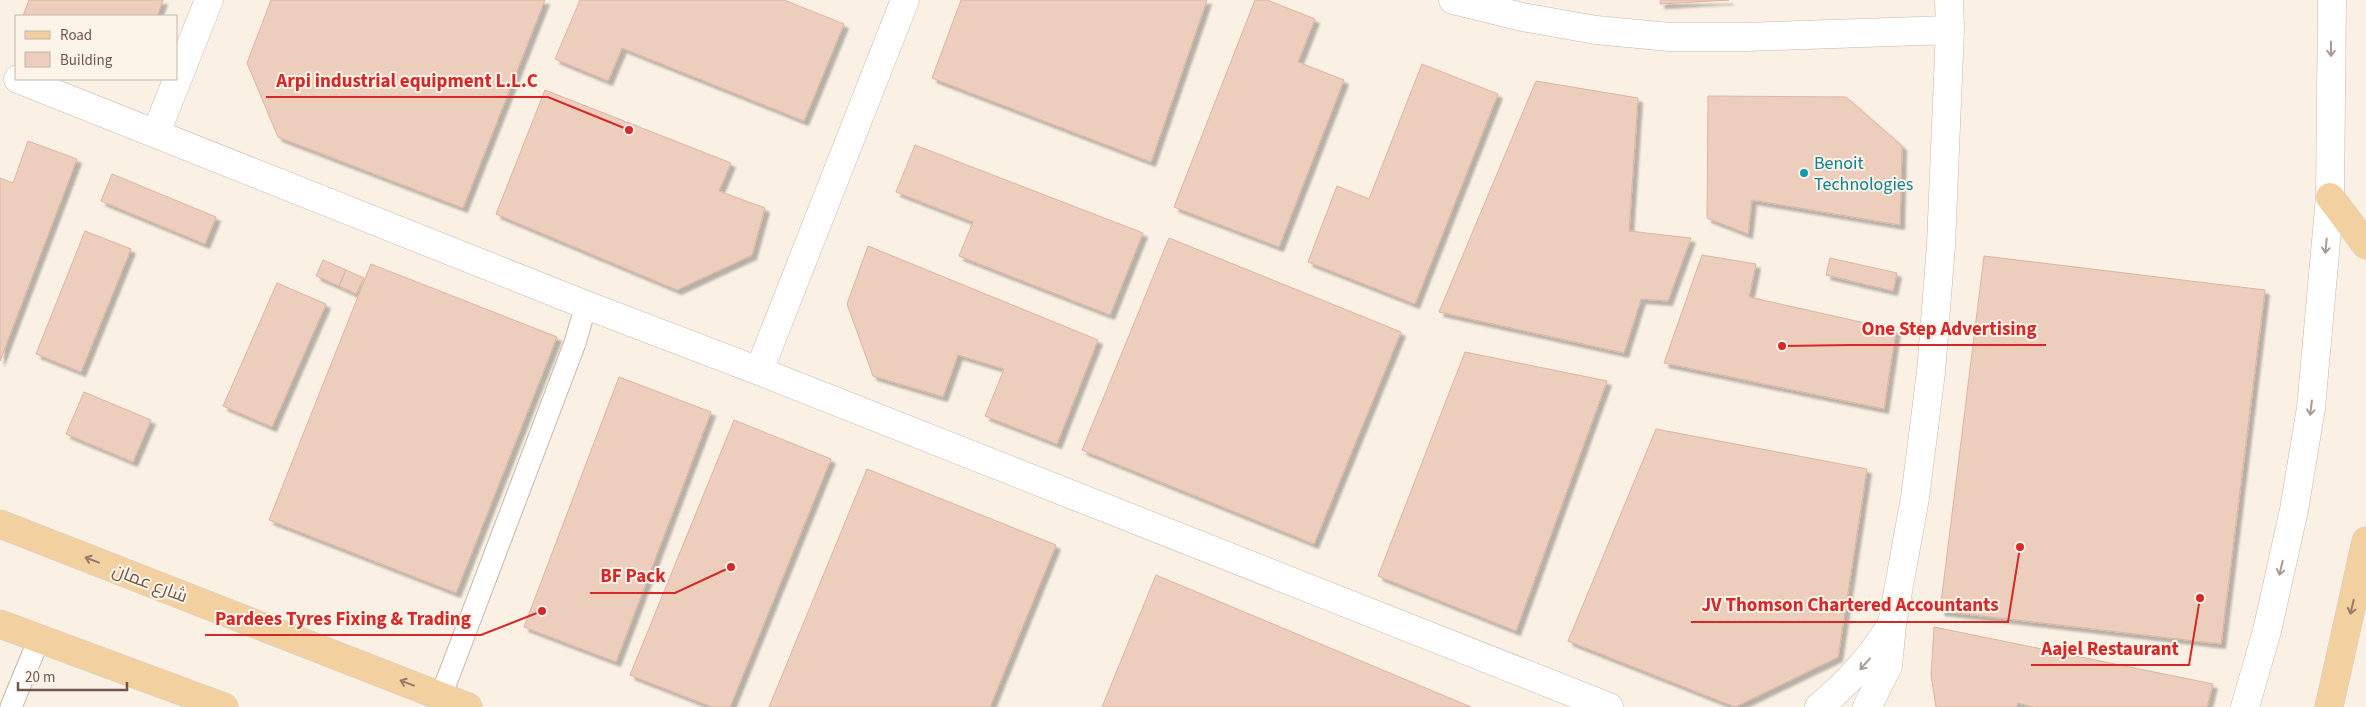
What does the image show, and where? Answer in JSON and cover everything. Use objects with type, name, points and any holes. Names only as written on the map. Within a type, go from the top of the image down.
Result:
[{"type":"main road","points":[[2330,197],[2366,245]]},
{"type":"main road","name":"شارع عمان","points":[[0,524],[468,707]]},
{"type":"main road","points":[[2333,701],[2366,541]]},
{"type":"main road","points":[[0,624],[224,707]]},
{"type":"street","points":[[178,78],[209,0]]},
{"type":"street","points":[[759,371],[905,0]]},
{"type":"street","points":[[1453,0],[1522,17],[1586,28],[1670,37],[1745,37],[1950,30]]},
{"type":"street","points":[[1867,707],[1888,666],[1892,624],[1915,498],[1931,372],[1941,245],[1950,30],[1949,0]]},
{"type":"street","points":[[2245,707],[2267,631],[2294,510],[2311,408],[2330,197],[2332,0]]},
{"type":"street","points":[[0,72],[15,77]]},
{"type":"street","points":[[22,80],[586,305],[759,371],[1609,707]]},
{"type":"street","points":[[156,133],[177,80]]},
{"type":"street","points":[[1819,707],[1848,683],[1872,655],[1892,624]]},
{"type":"lane","points":[[441,696],[575,343],[586,305]]},
{"type":"lane","points":[[11,707],[39,639]]},
{"type":"building","points":[[29,0],[163,0],[157,15],[23,15]]},
{"type":"building","points":[[271,0],[545,0],[463,208],[278,137],[247,63]]},
{"type":"building","points":[[580,0],[784,0],[844,24],[804,121],[622,48],[608,81],[555,59]]},
{"type":"building","points":[[961,0],[1207,0],[1151,162],[932,78]]},
{"type":"building","points":[[1255,0],[1267,0],[1315,19],[1298,62],[1344,80],[1279,247],[1174,207]]},
{"type":"building","points":[[1661,0],[1729,0],[1660,4]]},
{"type":"building","points":[[1422,64],[1498,94],[1415,304],[1308,262],[1337,186],[1369,199]]},
{"type":"building","points":[[1536,81],[1638,98],[1629,231],[1691,238],[1668,301],[1641,299],[1624,353],[1439,312]]},
{"type":"building","points":[[545,90],[731,163],[719,191],[765,208],[752,255],[677,290],[496,214]]},
{"type":"building","name":"Benoit Technologies","points":[[1708,96],[1846,97],[1902,146],[1900,225],[1752,200],[1748,234],[1707,218]]},
{"type":"building","points":[[28,141],[77,159],[0,361],[0,178],[13,183]]},
{"type":"building","points":[[915,145],[1143,233],[1110,315],[959,256],[973,222],[896,192]]},
{"type":"building","points":[[112,174],[216,217],[205,244],[101,201]]},
{"type":"building","points":[[85,231],[131,249],[81,372],[36,354]]},
{"type":"building","points":[[1169,238],[1401,332],[1314,544],[1082,450]]},
{"type":"building","points":[[868,246],[1098,340],[1057,444],[985,416],[1004,369],[958,355],[943,397],[873,376],[847,304]]},
{"type":"building","points":[[1702,255],[1756,264],[1749,297],[1896,330],[1884,409],[1664,363]]},
{"type":"building","points":[[1984,256],[2265,290],[2221,644],[1940,611]]},
{"type":"building","points":[[1830,258],[1897,273],[1893,291],[1826,275]]},
{"type":"building","points":[[323,260],[346,270],[339,286],[316,276]]},
{"type":"building","points":[[371,264],[557,337],[456,593],[269,520]]},
{"type":"building","points":[[346,270],[364,278],[356,294],[339,286]]},
{"type":"building","points":[[277,283],[326,304],[272,427],[223,406]]},
{"type":"building","points":[[1465,352],[1607,381],[1516,631],[1378,576]]},
{"type":"building","points":[[619,377],[711,412],[616,662],[524,627]]},
{"type":"building","points":[[84,392],[151,420],[133,462],[66,434]]},
{"type":"building","points":[[734,420],[831,459],[730,707],[712,707],[630,675]]},
{"type":"building","points":[[1656,429],[1867,469],[1838,657],[1735,707],[1568,641]]},
{"type":"building","points":[[867,469],[1056,545],[990,707],[769,707]]},
{"type":"building","points":[[1156,575],[1471,707],[1102,707]]},
{"type":"building","points":[[1934,627],[2213,684],[2207,707],[2033,707],[2018,703],[2016,707],[1936,707],[1931,675]]},
{"type":"place","name":"Arpi industrial equipment L.L.C","points":[[629,130]]},
{"type":"place","name":"Benoit Technologies","points":[[1804,173]]},
{"type":"place","name":"One Step Advertising","points":[[1782,346]]},
{"type":"place","name":"JV Thomson Chartered Accountants","points":[[2020,547]]},
{"type":"place","name":"BF Pack","points":[[731,567]]},
{"type":"place","name":"Aajel Restaurant","points":[[2200,598]]},
{"type":"place","name":"Pardees Tyres Fixing & Trading","points":[[542,611]]}]
